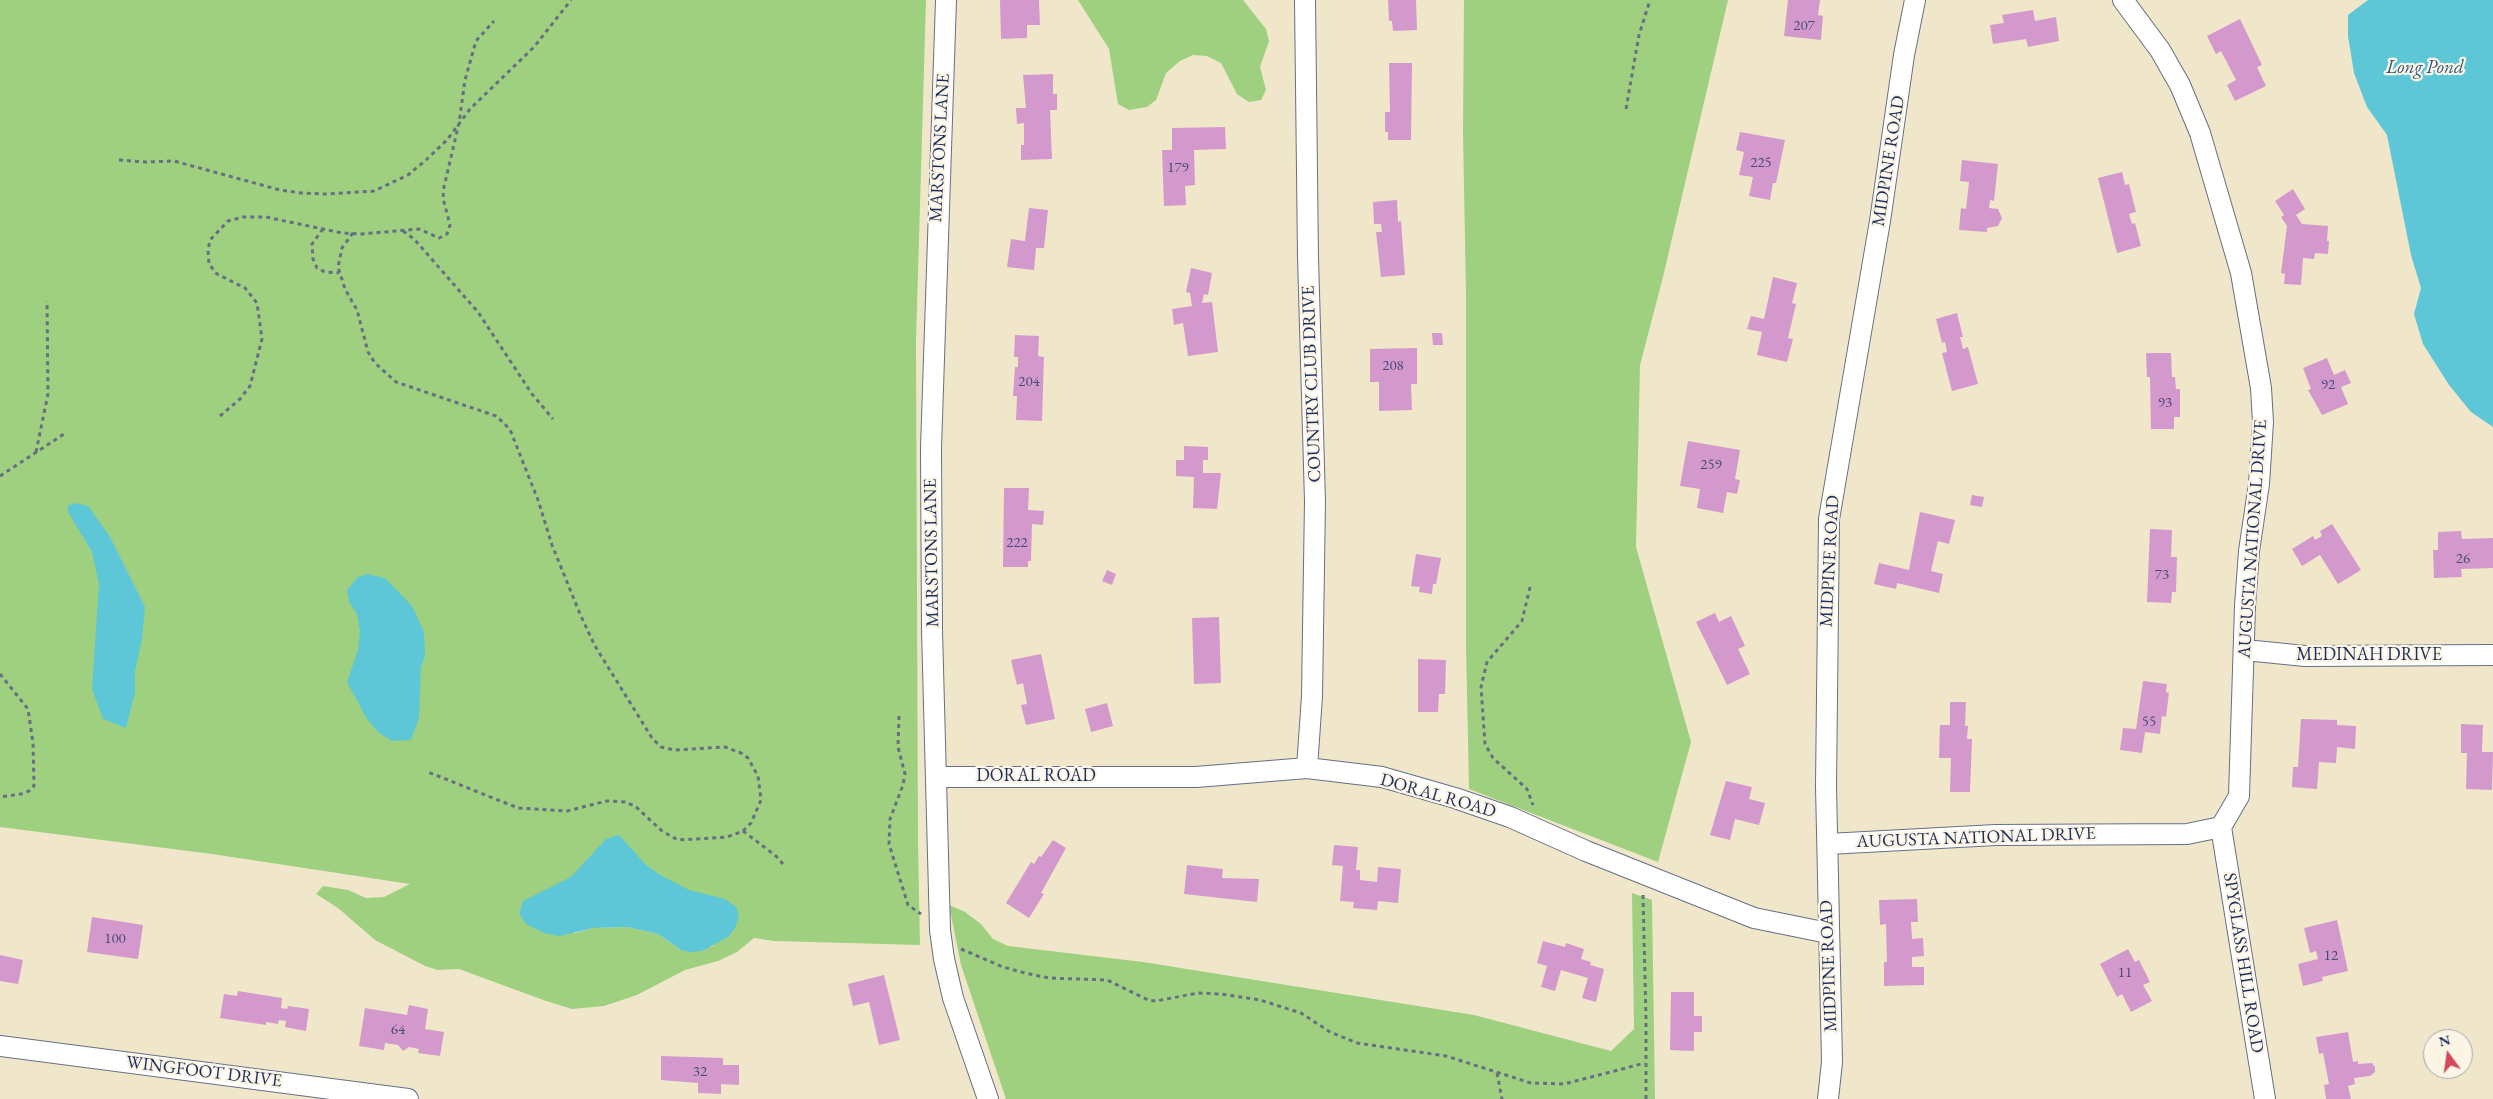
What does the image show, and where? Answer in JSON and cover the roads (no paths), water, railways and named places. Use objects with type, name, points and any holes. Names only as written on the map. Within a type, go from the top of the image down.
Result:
[{"type":"street","name":"MARSTONS LANE","points":[[946,0],[931,448],[932,630],[940,930],[944,959],[953,998],[988,1099]]},
{"type":"street","name":"COUNTRY CLUB DRIVE","points":[[1305,0],[1308,257],[1315,501],[1312,696],[1307,768]]},
{"type":"street","name":"MIDPINE ROAD","points":[[1828,1099],[1832,1062],[1831,981],[1828,933],[1826,684],[1829,519],[1880,221],[1904,55],[1915,0]]},
{"type":"street","name":"AUGUSTA NATIONAL DRIVE","points":[[1828,844],[1996,835],[2188,834],[2222,827],[2239,796],[2249,551],[2259,484],[2263,422],[2261,388],[2253,332],[2229,226],[2200,133],[2176,78],[2160,50],[2123,0]]},
{"type":"street","name":"MEDINAH DRIVE","points":[[2245,650],[2306,656],[2493,655]]},
{"type":"street","name":"DORAL ROAD","points":[[937,776],[1196,777],[1307,768],[1382,778],[1455,798],[1510,817],[1643,874],[1754,918],[1828,933]]},
{"type":"street","name":"SPYGLASS HILL ROAD","points":[[2222,827],[2265,1099]]},
{"type":"street","name":"WINGFOOT DRIVE","points":[[0,1046],[375,1097],[408,1099]]},
{"type":"water","name":"Long Pond","points":[[2368,0],[2493,0],[2493,427],[2471,412],[2449,385],[2423,344],[2414,314],[2421,288],[2411,255],[2387,135],[2367,107],[2354,73],[2348,36],[2348,15]]},
{"type":"water","points":[[74,503],[88,506],[110,537],[145,607],[142,639],[135,671],[135,693],[126,728],[103,719],[92,689],[99,584],[92,552],[68,512],[68,506]]},
{"type":"water","points":[[367,574],[385,578],[412,606],[424,632],[425,656],[421,667],[419,718],[411,740],[392,741],[379,733],[367,719],[347,682],[358,650],[360,631],[357,614],[349,602],[347,590],[358,577]]},
{"type":"water","points":[[619,835],[646,865],[660,875],[689,890],[725,899],[736,907],[739,915],[735,928],[728,937],[702,951],[690,952],[681,950],[658,934],[627,927],[594,928],[559,936],[544,933],[526,924],[519,913],[523,901],[571,877],[606,839]]}]
